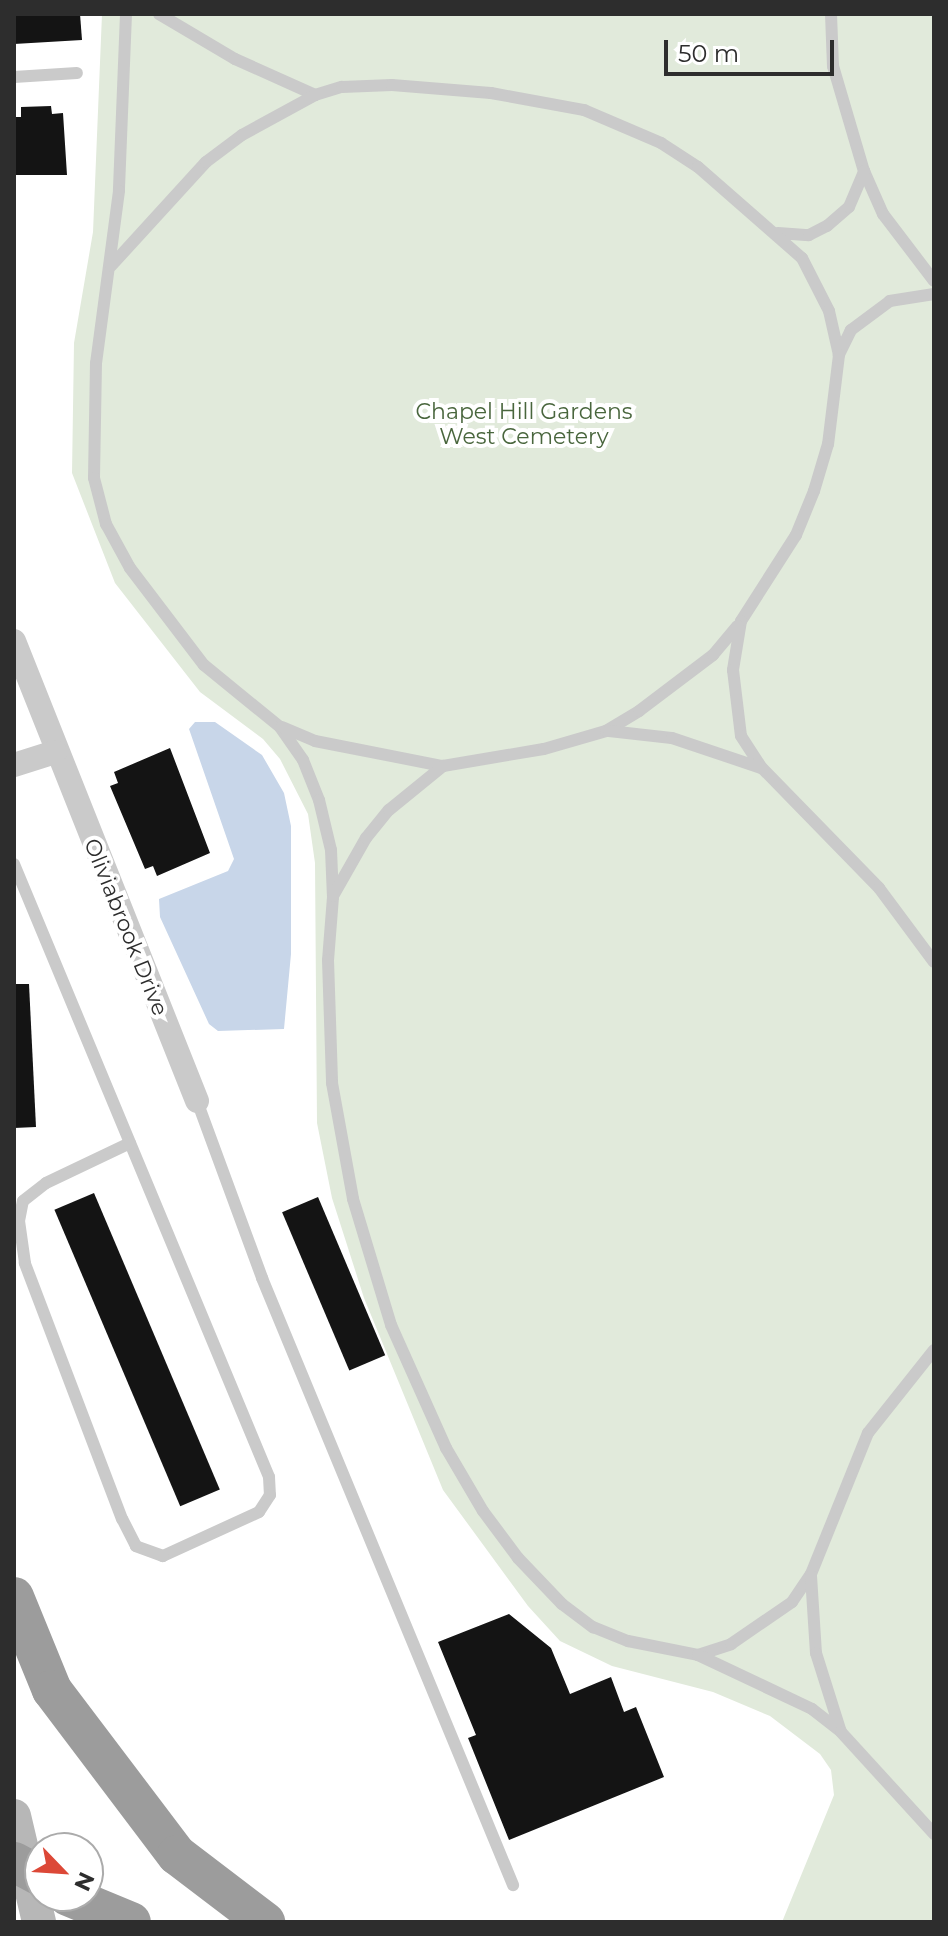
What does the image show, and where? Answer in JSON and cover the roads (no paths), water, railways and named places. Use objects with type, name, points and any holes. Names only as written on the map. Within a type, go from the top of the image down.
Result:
[{"type":"highway","points":[[14,1597],[52,1690],[177,1855],[265,1922]]},
{"type":"main road","points":[[14,1816],[39,1922]]},
{"type":"street","name":"Oliviabrook Drive","points":[[14,641],[55,752],[197,1101]]},
{"type":"street","points":[[14,765],[55,752]]},
{"type":"lane","points":[[126,14],[124,123],[92,426],[94,478],[106,524],[130,568],[204,665],[280,727],[303,760],[319,800],[331,850],[333,897],[328,960],[335,1099],[369,1255],[417,1388],[483,1511],[518,1558],[562,1604],[593,1627],[628,1641],[698,1655],[775,1689],[841,1732],[934,1834]]},
{"type":"lane","points":[[159,14],[235,59],[315,95]]},
{"type":"lane","points":[[831,14],[833,66],[864,171],[883,214],[934,281]]},
{"type":"lane","points":[[14,77],[77,73]]},
{"type":"lane","points":[[109,268],[206,162],[242,135],[315,95],[342,87],[392,85],[491,93],[584,110],[686,159],[778,233],[814,279],[829,311],[839,355]]},
{"type":"lane","points":[[778,233],[809,235],[827,226],[849,207],[864,171]]},
{"type":"lane","points":[[280,727],[315,741],[443,766],[544,749],[606,731],[713,655],[741,621],[796,535],[828,444],[839,355],[851,330],[867,314],[890,301],[934,294]]},
{"type":"lane","points":[[741,621],[735,643],[736,706],[741,736],[762,768],[879,888],[934,962]]},
{"type":"lane","points":[[606,731],[672,738],[762,768]]},
{"type":"lane","points":[[333,897],[366,838],[389,810],[443,766]]},
{"type":"lane","points":[[14,864],[269,1477],[270,1495],[259,1512],[163,1556],[136,1546],[122,1519],[25,1263],[19,1221],[23,1201],[46,1183],[130,1143]]},
{"type":"lane","points":[[197,1101],[262,1278],[513,1885]]},
{"type":"lane","points":[[698,1655],[731,1644],[763,1625],[792,1602],[811,1574],[868,1433],[934,1350]]},
{"type":"lane","points":[[811,1574],[816,1653],[841,1732]]},
{"type":"water","points":[[195,722],[215,722],[262,755],[284,793],[291,826],[291,954],[284,1029],[218,1031],[209,1024],[160,917],[159,899],[228,871],[234,859],[189,729]]},
{"type":"park label","name":"Chapel Hill Gardens West Cemetery","points":[[524,424]]}]
